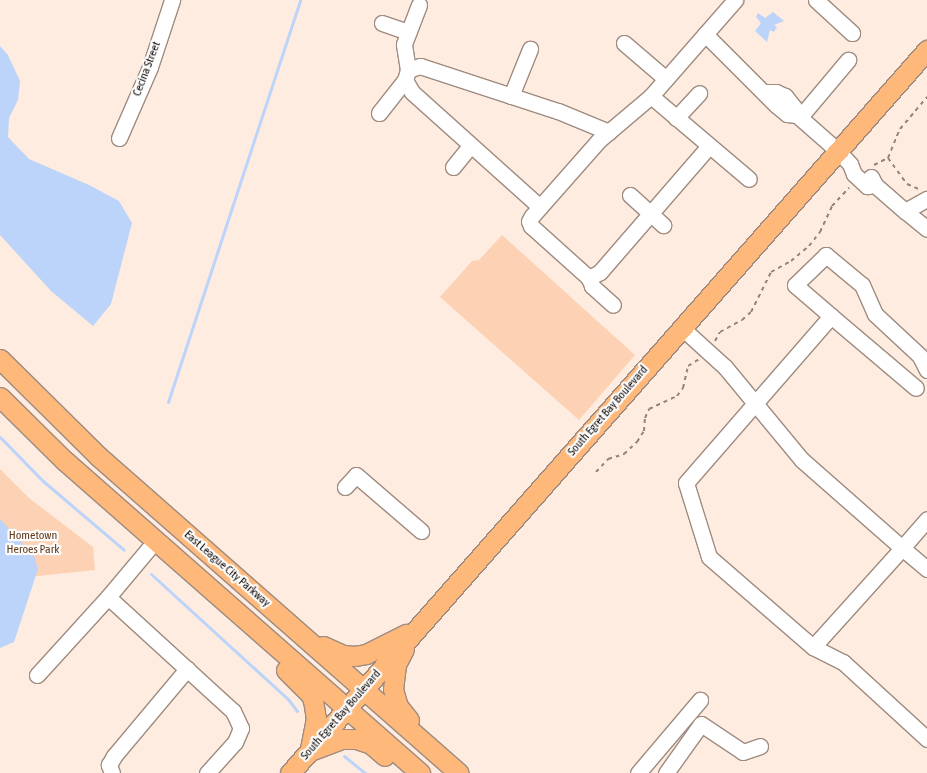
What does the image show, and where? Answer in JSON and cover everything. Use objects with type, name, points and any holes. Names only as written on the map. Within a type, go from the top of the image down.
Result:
[{"type":"main road","name":"South Egret Bay Boulevard","points":[[290,773],[682,328],[844,157],[927,50]]},
{"type":"main road","name":"East League City Parkway","points":[[0,359],[56,418],[98,456],[458,773]]},
{"type":"main road","name":"East League City Parkway","points":[[0,397],[65,461],[420,773]]},
{"type":"main road","points":[[245,620],[276,660],[310,694],[313,700],[316,718],[309,751]]},
{"type":"main road","points":[[306,638],[343,655],[354,656],[376,650],[416,629]]},
{"type":"main road","points":[[416,629],[396,665],[393,692],[398,706],[434,752]]},
{"type":"main road","points":[[309,751],[342,739],[356,739],[376,748],[404,773]]},
{"type":"street","name":"Cecina Street","points":[[119,138],[150,67],[172,0]]},
{"type":"street","points":[[613,305],[592,286],[589,278],[531,226],[529,221],[609,132],[651,96],[735,0]]},
{"type":"street","points":[[823,2],[852,33]]},
{"type":"street","points":[[419,5],[404,44],[407,75],[412,92],[540,207]]},
{"type":"street","points":[[382,23],[408,32]]},
{"type":"street","points":[[705,34],[766,92],[776,92],[785,96],[794,107],[798,116],[844,157],[864,171],[873,179],[875,185],[927,229]]},
{"type":"street","points":[[624,43],[666,79]]},
{"type":"street","points":[[512,96],[530,49]]},
{"type":"street","points":[[798,116],[848,60]]},
{"type":"street","points":[[379,113],[407,75],[420,66],[558,110],[609,132]]},
{"type":"street","points":[[676,118],[699,93]]},
{"type":"street","points":[[651,96],[749,179]]},
{"type":"street","points":[[453,167],[471,146]]},
{"type":"street","points":[[589,278],[600,272],[709,146]]},
{"type":"street","points":[[630,195],[663,225]]},
{"type":"street","points":[[905,211],[925,196]]},
{"type":"street","points":[[927,370],[920,356],[875,314],[862,285],[826,255],[795,285],[927,398]]},
{"type":"street","points":[[831,316],[686,483],[709,557],[813,646],[843,662],[927,739]]},
{"type":"street","points":[[682,328],[725,367],[802,460],[927,568]]},
{"type":"street","points":[[916,388],[927,374]]},
{"type":"street","points":[[345,487],[356,475],[421,531]]},
{"type":"street","points":[[813,646],[927,519]]},
{"type":"street","points":[[37,675],[108,597],[155,541]]},
{"type":"street","points":[[108,597],[233,710],[242,728],[235,742],[207,773]]},
{"type":"street","points":[[111,769],[114,756],[187,669]]},
{"type":"street","points":[[646,770],[700,700]]},
{"type":"street","points":[[666,773],[701,724],[743,752],[760,746]]},
{"type":"path","points":[[869,167],[888,158],[900,129],[927,97]]},
{"type":"path","points":[[888,158],[907,184],[920,190],[925,196]]},
{"type":"path","points":[[713,345],[720,332],[742,320],[751,312],[771,272],[791,261],[808,246],[820,232],[832,206],[854,183]]},
{"type":"path","points":[[596,472],[608,459],[624,454],[638,442],[644,431],[645,418],[649,409],[677,396],[683,388],[688,366],[702,355]]},
{"type":"green space","points":[[502,235],[635,355],[579,420],[440,297],[472,261],[479,260]]},
{"type":"green space","name":"Hometown Heroes Park","points":[[0,469],[29,498],[93,547],[95,570],[0,580]]},
{"type":"water","points":[[773,12],[784,21],[774,25],[777,27],[774,32],[770,30],[767,42],[755,31],[761,23],[756,17],[758,13],[765,18]]},
{"type":"water","points":[[0,46],[8,55],[20,81],[18,100],[9,118],[8,137],[29,159],[89,185],[119,201],[132,223],[111,304],[93,326],[51,291],[0,235]]},
{"type":"water","points":[[0,519],[34,556],[38,569],[14,642],[0,648]]},
{"type":"waterway","points":[[168,402],[300,0]]},
{"type":"waterway","points":[[0,437],[43,481],[124,550]]},
{"type":"waterway","points":[[151,574],[288,699],[297,711]]},
{"type":"waterway","points":[[344,756],[365,773]]}]
